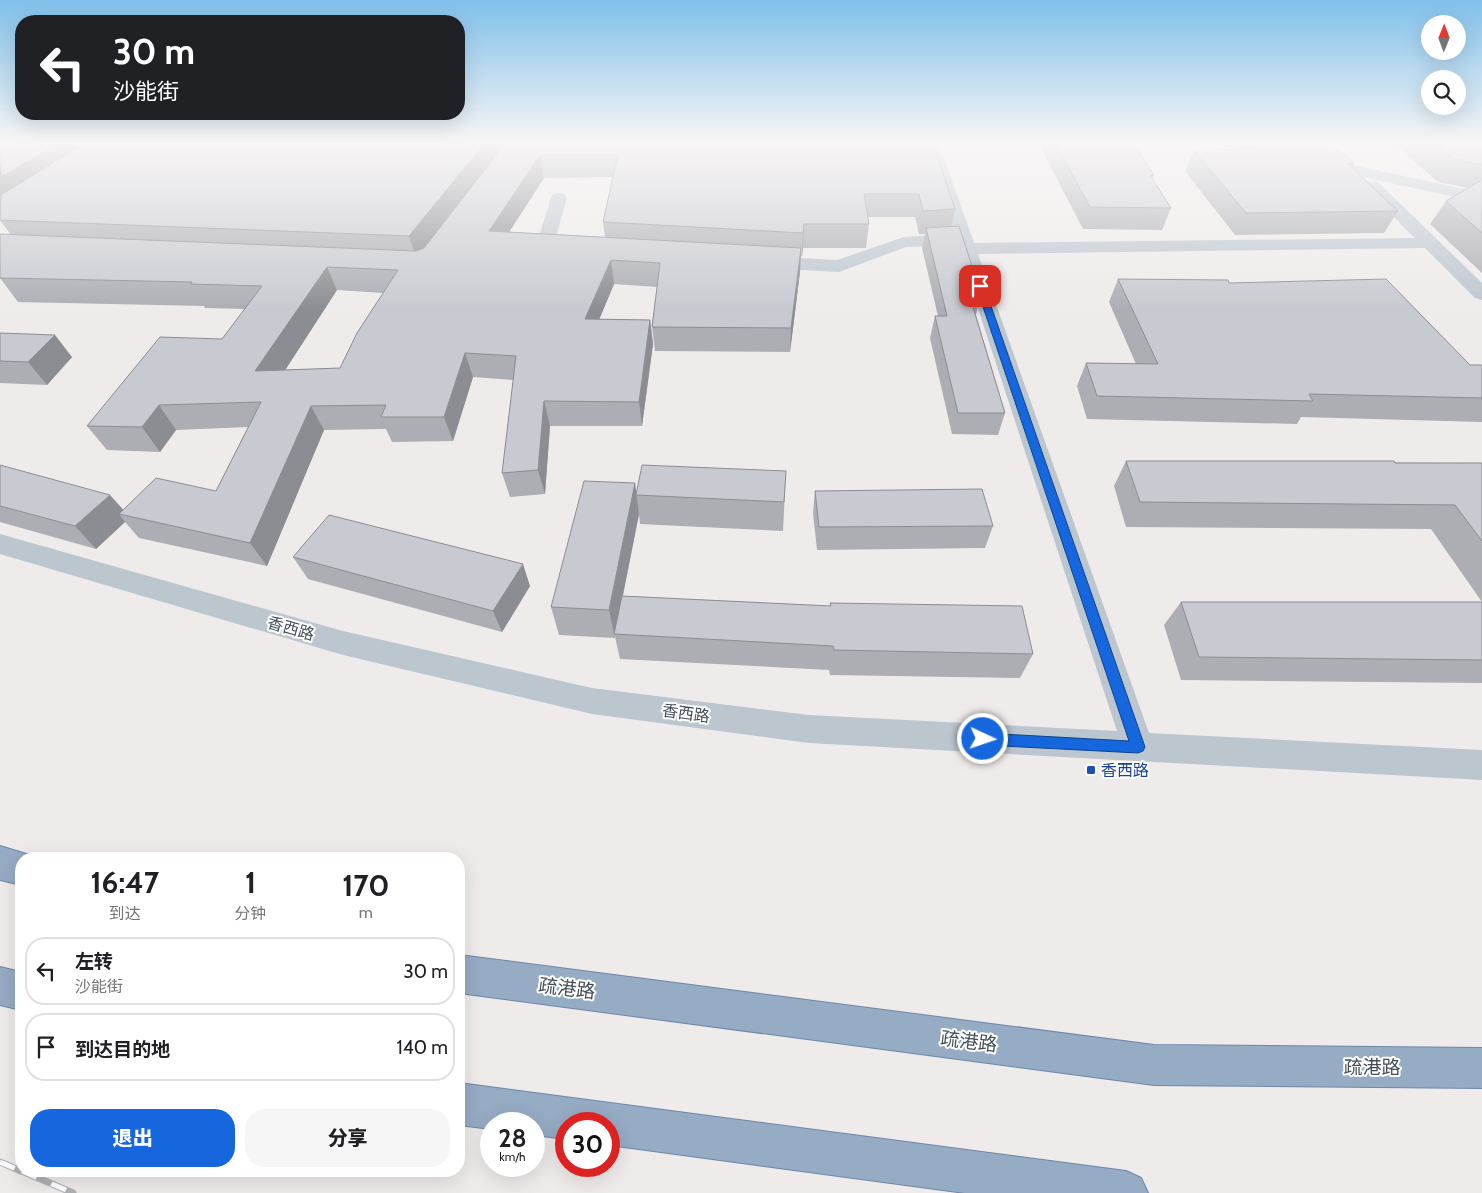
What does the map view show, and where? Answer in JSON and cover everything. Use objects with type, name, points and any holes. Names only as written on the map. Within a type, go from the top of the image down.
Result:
[{"type":"highway","points":[[0,863],[15,867]]},
{"type":"highway","name":"疏港路","points":[[465,975],[1154,1066],[1482,1068]]},
{"type":"highway","points":[[0,986],[15,990]]},
{"type":"highway","points":[[465,1105],[555,1117]]},
{"type":"highway","points":[[620,1126],[1126,1193]]},
{"type":"street","points":[[559,200],[544,249],[582,251]]},
{"type":"street","points":[[950,200],[1138,747]]},
{"type":"street","points":[[1385,200],[1482,294]]},
{"type":"street","points":[[743,261],[839,266],[904,242],[966,244],[1429,243]]},
{"type":"street","name":"香西路","points":[[0,544],[343,643],[592,701],[809,729],[1482,766]]},
{"type":"building","points":[[1,200],[439,200],[409,236],[0,220]]},
{"type":"building","points":[[462,200],[510,200],[489,231],[801,248],[791,328],[652,327],[660,263],[611,260],[585,319],[650,320],[639,402],[544,401],[538,470],[502,473],[516,356],[465,353],[444,417],[381,417],[386,405],[311,406],[250,543],[119,514],[156,478],[216,491],[261,402],[159,405],[142,427],[87,426],[160,337],[222,339],[262,286],[191,284],[192,282],[0,278],[0,234],[416,251],[424,248]],"holes":[[[327,267],[398,270],[357,333],[340,368],[255,371]]]},
{"type":"building","points":[[608,200],[865,200],[869,224],[804,224],[803,233],[603,222]]},
{"type":"building","points":[[920,200],[952,200],[955,209],[923,211]]},
{"type":"building","points":[[1086,200],[1166,200],[1171,208],[1090,207]]},
{"type":"building","points":[[1235,200],[1386,200],[1398,211],[1246,213]]},
{"type":"building","points":[[1482,200],[1482,233],[1446,201]]},
{"type":"building","points":[[959,226],[981,294],[969,294],[1005,413],[958,413],[935,316],[947,316],[926,228]]},
{"type":"building","points":[[1118,279],[1228,280],[1229,283],[1386,279],[1470,365],[1482,365],[1482,398],[1309,394],[1313,401],[1097,396],[1086,363],[1158,364]]},
{"type":"building","points":[[0,333],[55,335],[28,362],[0,361]]},
{"type":"building","points":[[1126,461],[1394,461],[1395,463],[1482,463],[1482,541],[1455,505],[1140,502]]},
{"type":"building","points":[[0,465],[110,495],[75,526],[0,506]]},
{"type":"building","points":[[642,465],[786,471],[784,502],[636,495]]},
{"type":"building","points":[[584,481],[635,483],[609,610],[551,607]]},
{"type":"building","points":[[982,489],[993,526],[819,527],[815,491]]},
{"type":"building","points":[[329,515],[523,564],[493,611],[293,557]]},
{"type":"building","points":[[622,596],[831,606],[830,603],[1022,606],[1033,654],[834,650],[833,646],[614,634]]},
{"type":"building","points":[[1181,602],[1482,602],[1482,660],[1199,657]]},
{"type":"railway","points":[[0,1162],[15,1168]]},
{"type":"railway","points":[[36,1177],[73,1193]]},
{"type":"place","name":"香西路","points":[[1091,770]]},
{"type":"route","points":[[980,286],[1138,747],[983,739]]}]
